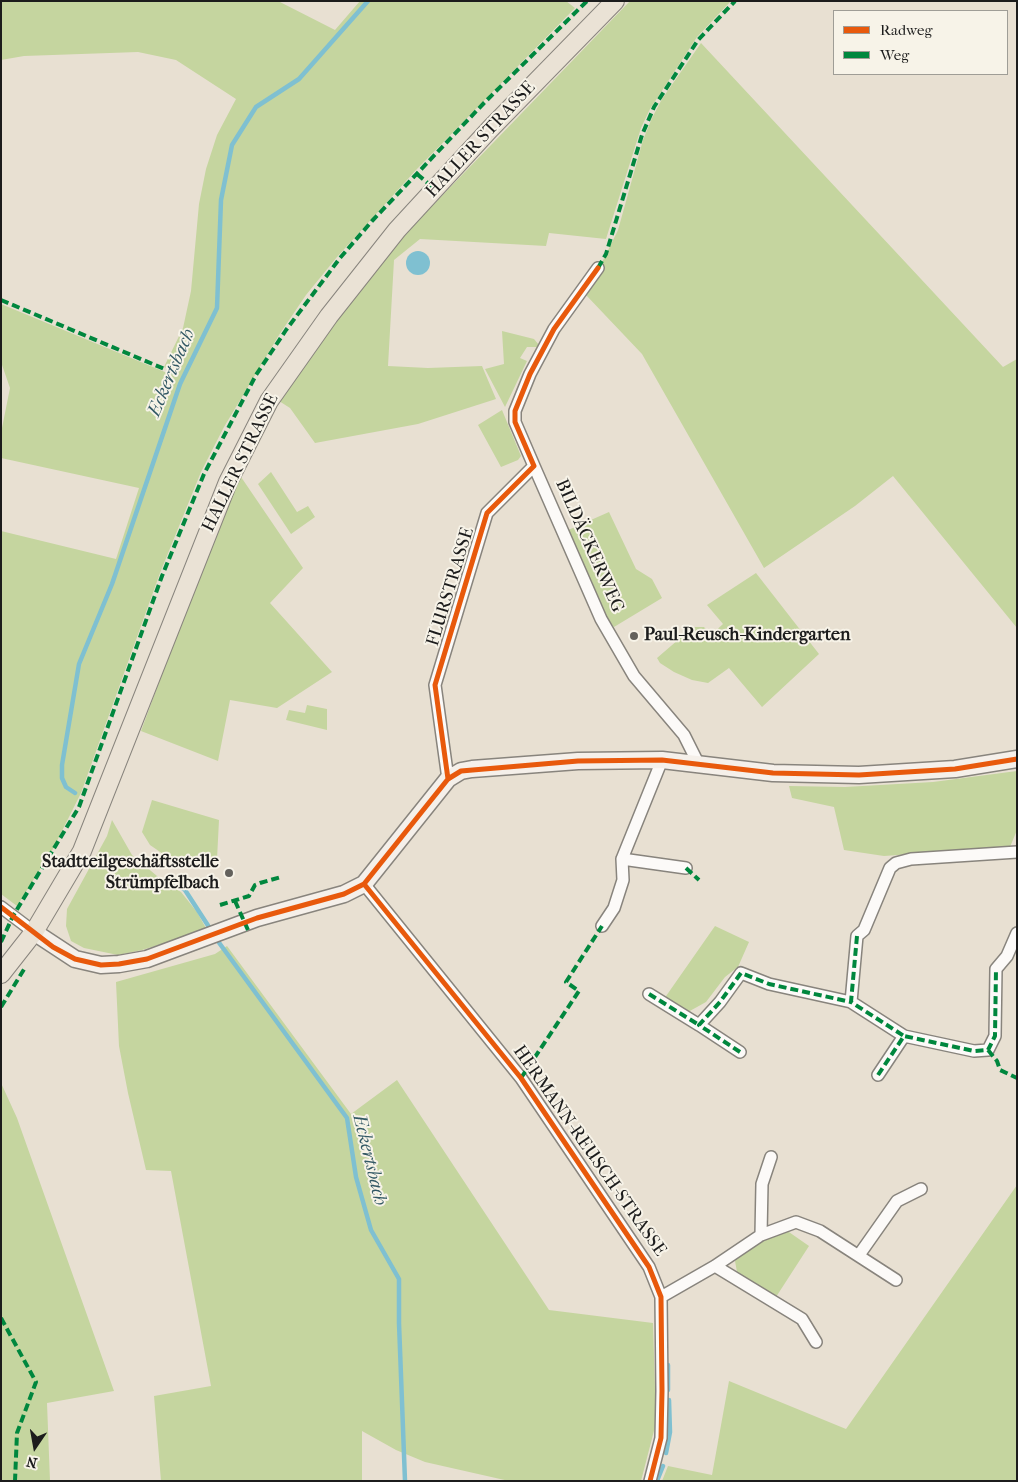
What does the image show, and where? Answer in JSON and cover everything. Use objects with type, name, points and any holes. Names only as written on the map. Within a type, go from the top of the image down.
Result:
[{"type":"main road","name":"HALLER STRASSE","points":[[1,974],[34,932],[82,850],[225,490],[269,401],[329,316],[397,230],[490,129],[615,1]]},
{"type":"street","points":[[534,466],[516,422],[515,411],[519,397],[554,329],[598,268]]},
{"type":"street","name":"BILDÄCKERWEG","points":[[534,466],[601,619],[634,676],[684,735],[698,763]]},
{"type":"street","name":"FLURSTRASSE","points":[[448,779],[435,685],[487,514],[534,466]]},
{"type":"street","points":[[1,907],[75,960],[101,965],[119,964],[147,958],[258,918],[344,894],[364,884],[448,779],[461,771],[578,762],[662,760],[773,773],[818,775],[955,769],[1017,759]]},
{"type":"street","points":[[602,926],[614,908],[623,880],[622,859],[662,760]]},
{"type":"street","points":[[851,1002],[857,936],[864,930],[887,874],[896,863],[911,859],[1017,852]]},
{"type":"street","points":[[622,859],[686,868]]},
{"type":"street","name":"HERMANN-REUSCH-STRASSE","points":[[364,884],[521,1078],[649,1267],[661,1297],[661,1438],[650,1481]]},
{"type":"street","points":[[699,1024],[720,1002],[741,973],[769,984],[851,1002],[904,1036],[974,1051],[988,1050],[995,1036],[996,969],[1007,956],[1017,933]]},
{"type":"street","points":[[649,994],[699,1024],[740,1052]]},
{"type":"street","points":[[878,1075],[904,1036]]},
{"type":"street","points":[[761,1235],[762,1184],[770,1157]]},
{"type":"street","points":[[859,1255],[898,1201],[921,1189]]},
{"type":"street","points":[[661,1297],[715,1266],[761,1235],[796,1222],[820,1231],[896,1280]]},
{"type":"street","points":[[715,1266],[802,1319],[816,1342]]},
{"type":"green space","points":[[1,1],[278,1],[335,30],[360,1],[566,1],[575,8],[416,170],[337,257],[306,295],[279,335],[224,427],[201,472],[160,573],[81,793],[53,849],[17,906],[1,894],[1,531],[116,559],[139,488],[1,458],[1,433],[10,388],[1,362],[1,304],[177,377],[179,373],[164,367],[183,328],[191,291],[199,204],[206,169],[217,135],[236,99],[176,60],[138,52],[24,56],[1,60]]},
{"type":"green space","points":[[630,1],[731,1],[697,37],[650,109],[641,128],[606,239],[549,233],[546,246],[420,239],[394,260],[388,366],[428,368],[482,366],[496,399],[418,424],[315,443],[290,408],[279,401],[379,261]]},
{"type":"green space","points":[[701,43],[1003,367],[1017,359],[1017,628],[893,476],[855,506],[764,568],[642,354],[586,295],[618,230],[643,140],[652,118],[662,99]]},
{"type":"green space","points":[[502,331],[534,339],[539,345],[538,347],[527,347],[520,358],[527,361],[505,407],[485,369],[504,364]]},
{"type":"green space","points":[[502,410],[521,456],[518,460],[501,467],[478,425]]},
{"type":"green space","points":[[271,472],[297,512],[308,506],[315,517],[291,534],[258,484]]},
{"type":"green space","points":[[239,474],[303,568],[270,603],[332,672],[277,708],[230,700],[218,761],[141,731],[216,528]]},
{"type":"green space","points":[[609,512],[636,569],[652,579],[662,598],[614,627],[603,614],[566,531]]},
{"type":"green space","points":[[756,573],[819,654],[762,707],[729,668],[708,683],[692,680],[674,672],[660,663],[657,658],[693,627],[704,627],[711,635],[723,624],[707,605]]},
{"type":"green space","points":[[307,705],[327,709],[327,730],[286,720],[289,710],[305,713]]},
{"type":"green space","points":[[1017,771],[1017,830],[1010,847],[884,856],[844,850],[834,807],[792,798],[789,786],[845,787],[933,782]]},
{"type":"green space","points":[[152,800],[219,820],[217,859],[196,866],[182,867],[150,845],[142,832]]},
{"type":"green space","points":[[112,820],[132,855],[163,881],[181,892],[197,912],[207,930],[142,950],[118,955],[84,948],[71,941],[66,926],[67,909],[107,836]]},
{"type":"green space","points":[[715,926],[749,942],[738,967],[725,977],[706,1002],[688,1012],[664,999]]},
{"type":"green space","points":[[227,946],[351,1114],[397,1080],[549,1310],[653,1323],[656,1423],[641,1481],[509,1481],[425,1462],[396,1450],[362,1431],[362,1481],[161,1481],[154,1396],[211,1386],[171,1171],[146,1170],[119,1046],[116,982],[215,954]]},
{"type":"green space","points":[[1,1083],[17,1118],[114,1391],[47,1403],[50,1481],[1,1481]]},
{"type":"green space","points":[[1017,1185],[1017,1481],[662,1481],[668,1466],[712,1475],[729,1381],[846,1429]]},
{"type":"green space","points":[[786,1230],[809,1246],[776,1297],[737,1272],[735,1261],[738,1256],[771,1236]]},
{"type":"water","points":[[418,251],[427,254],[430,263],[427,272],[418,275],[409,272],[406,263],[409,254]]},
{"type":"waterway","name":"Eckertsbach","points":[[75,793],[66,787],[62,778],[62,765],[79,664],[112,584],[180,384],[217,308],[221,200],[232,145],[256,107],[299,79],[368,1]]},
{"type":"waterway","name":"Eckertsbach","points":[[170,880],[185,890],[220,944],[347,1118],[356,1177],[371,1230],[399,1279],[405,1481]]},
{"type":"waterway","points":[[668,1365],[668,1390]]},
{"type":"waterway","points":[[666,1453],[670,1432],[669,1400]]},
{"type":"waterway","points":[[657,1481],[663,1466]]},
{"type":"marked path","points":[[1,942],[13,916],[79,807],[162,576],[204,474],[256,375],[286,330],[340,258],[372,221],[484,103],[587,1]]},
{"type":"marked path","points":[[598,268],[606,254],[642,135],[654,107],[698,40],[735,1]]},
{"type":"marked path","points":[[417,174],[435,189]]},
{"type":"marked path","points":[[1,300],[174,373]]},
{"type":"marked path","points":[[686,868],[699,880]]},
{"type":"marked path","points":[[220,905],[249,896],[255,885],[281,877]]},
{"type":"marked path","points":[[235,901],[248,930]]},
{"type":"marked path","points":[[521,1078],[579,991],[566,982],[602,926]]},
{"type":"marked path","points":[[857,936],[851,1002],[904,1036]]},
{"type":"marked path","points":[[1,1007],[26,966]]},
{"type":"marked path","points":[[878,1075],[904,1036],[974,1051],[988,1050],[995,1036],[996,969]]},
{"type":"marked path","points":[[740,1052],[699,1025],[720,1002],[741,973],[769,984],[851,1002]]},
{"type":"marked path","points":[[649,994],[699,1025]]},
{"type":"marked path","points":[[988,1050],[997,1061],[1000,1070],[1017,1078]]},
{"type":"marked path","points":[[1,1318],[36,1382],[17,1433],[15,1481]]},
{"type":"cycle path","points":[[448,779],[435,685],[487,513],[534,466],[515,422],[515,411],[530,374],[554,329],[598,268]]},
{"type":"cycle path","points":[[1,907],[53,947],[75,959],[101,965],[119,964],[147,959],[257,918],[344,894],[364,884],[448,779],[461,771],[578,761],[662,760],[773,773],[859,775],[955,769],[1017,759]]},
{"type":"cycle path","points":[[364,884],[521,1078],[649,1267],[661,1297],[662,1391],[661,1438],[650,1481]]},
{"type":"place","name":"Paul-Reusch-Kindergarten","points":[[634,636]]},
{"type":"place","name":"Stadtteilgeschäftsstelle Strümpfelbach","points":[[229,873]]}]
